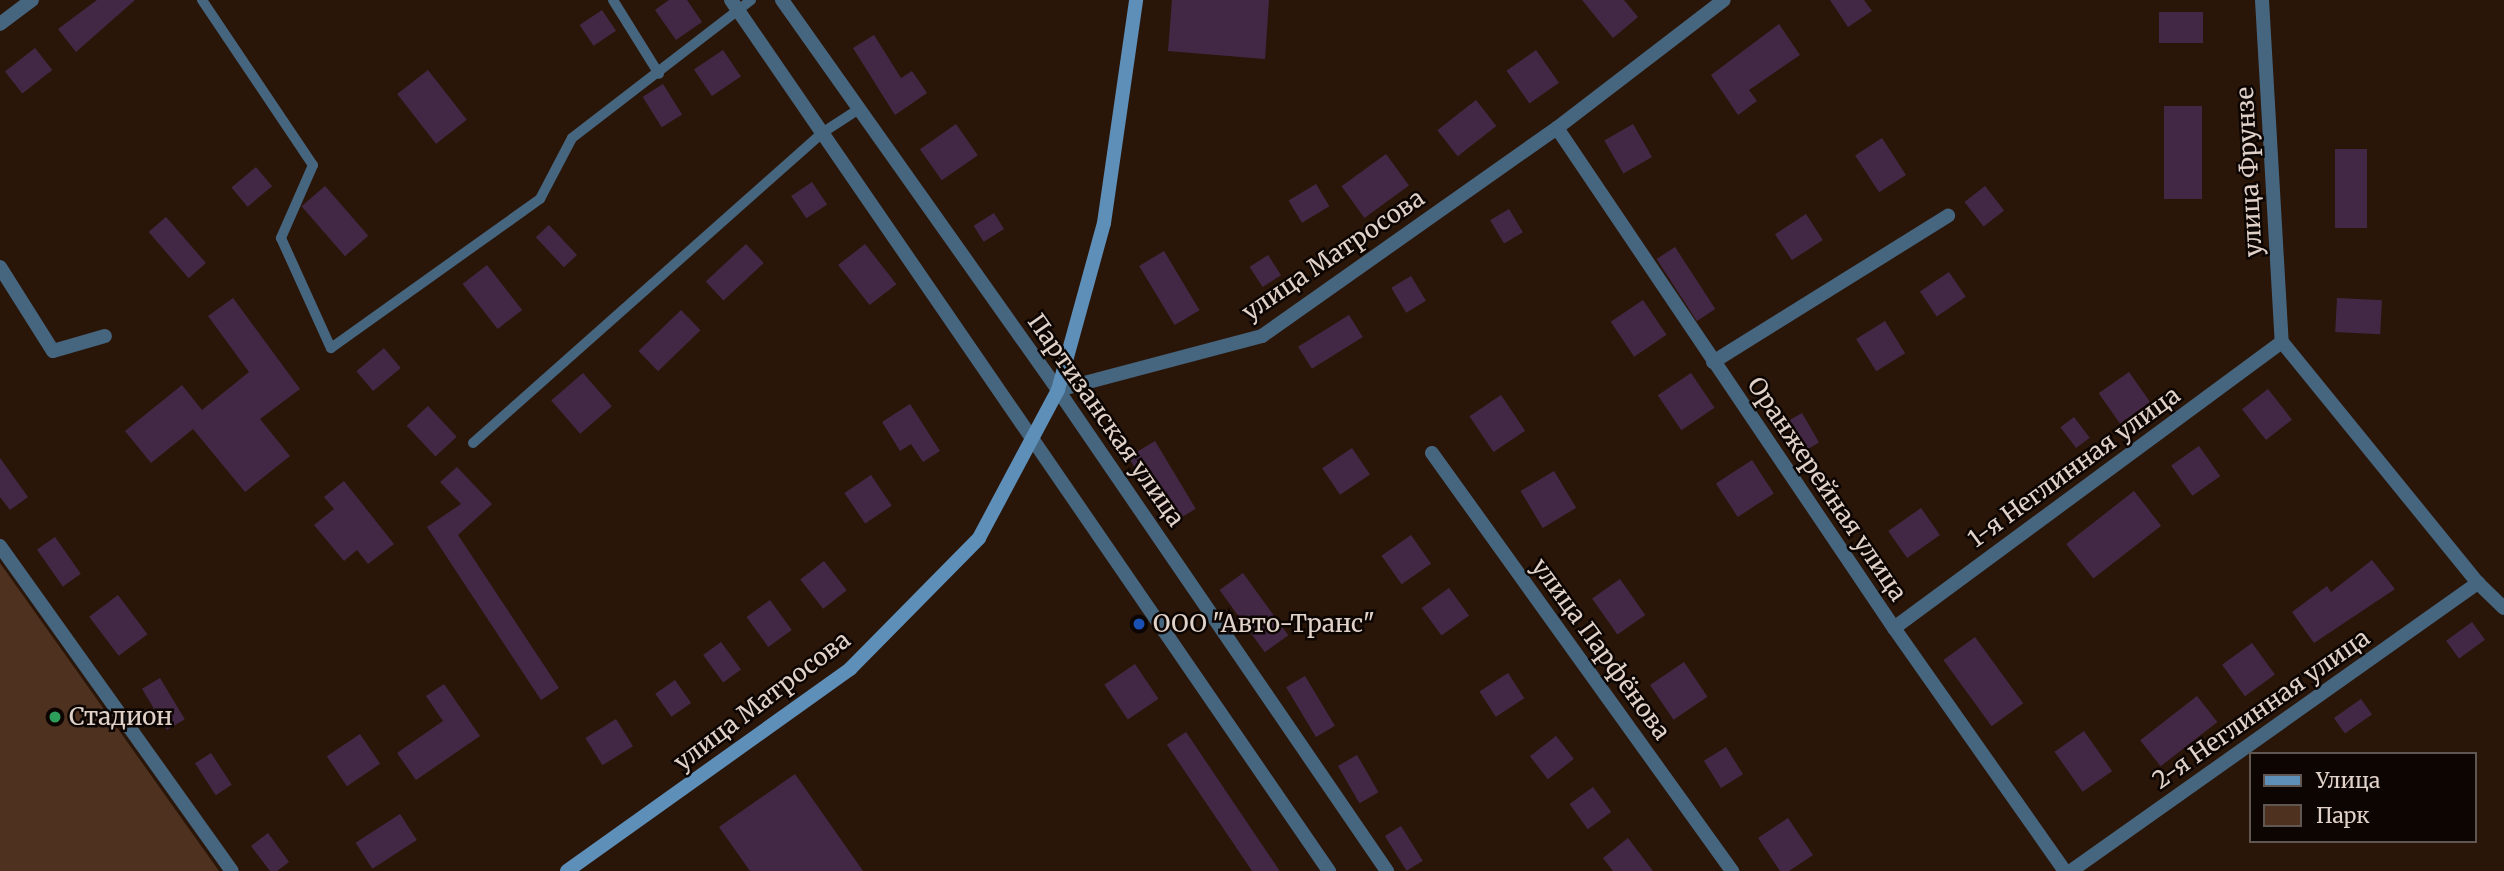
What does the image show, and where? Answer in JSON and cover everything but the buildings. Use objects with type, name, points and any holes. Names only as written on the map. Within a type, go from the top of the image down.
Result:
[{"type":"main road","points":[[1058,390],[1104,223],[1136,0]]},
{"type":"main road","name":"улица Матросова","points":[[568,871],[849,669],[979,538],[1058,390]]},
{"type":"street","points":[[0,24],[32,0]]},
{"type":"street","name":"Партизанская улица","points":[[782,0],[1058,390],[1387,871]]},
{"type":"street","name":"улица Матросова","points":[[1058,390],[1262,336],[1557,128],[1724,0]]},
{"type":"street","name":"улица Фрунзе","points":[[2262,0],[2282,342]]},
{"type":"street","points":[[734,5],[1329,871]]},
{"type":"street","name":"Оранжерейная улица","points":[[1557,128],[1894,628],[2065,871]]},
{"type":"street","points":[[1713,362],[1948,216]]},
{"type":"street","points":[[0,267],[53,351],[105,336]]},
{"type":"street","points":[[2282,342],[2478,583],[2504,608]]},
{"type":"street","name":"1-я Неглинная улица","points":[[1894,628],[2282,342]]},
{"type":"street","name":"улица Парфёнова","points":[[1432,453],[1732,871]]},
{"type":"street","points":[[0,546],[232,871]]},
{"type":"street","name":"2-я Неглинная улица","points":[[2070,871],[2478,583]]},
{"type":"lane","points":[[202,0],[313,165],[281,238],[331,348],[540,199],[572,138],[659,74],[734,5],[751,0]]},
{"type":"lane","points":[[613,0],[659,74]]},
{"type":"lane","points":[[473,443],[822,133],[859,109]]},
{"type":"green space","name":"Стадион","points":[[0,563],[219,871],[0,871]]},
{"type":"place","name":"ООО \"Авто-Транс\"","points":[[1139,624]]},
{"type":"place","name":"Стадион","points":[[55,717]]}]
